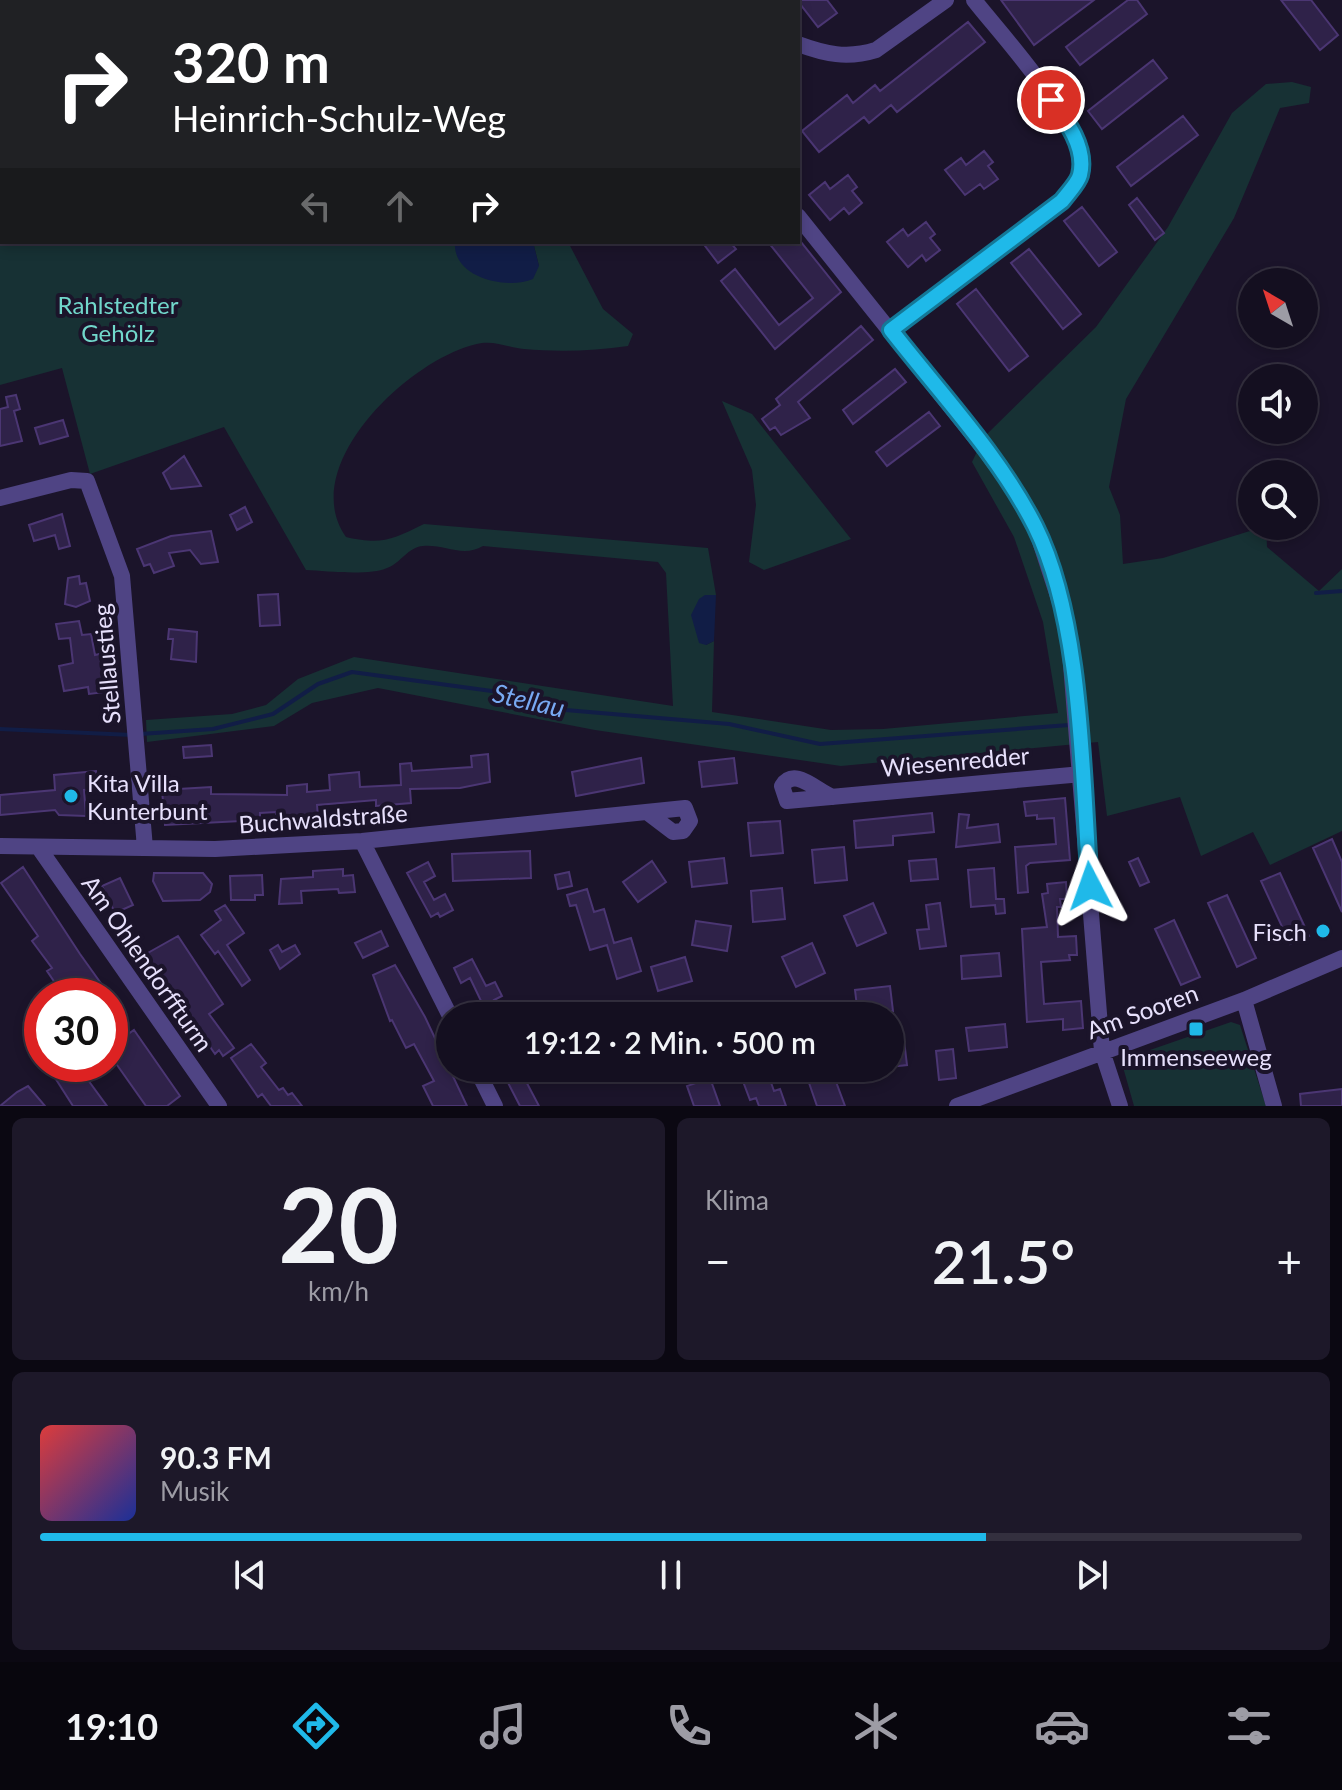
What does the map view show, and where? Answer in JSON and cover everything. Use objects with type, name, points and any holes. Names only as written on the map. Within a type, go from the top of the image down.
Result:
[{"type":"street","points":[[800,45],[828,56],[864,54],[876,50],[946,0]]},
{"type":"street","points":[[891,330],[1062,201],[1080,177],[1081,153],[1064,117],[974,0]]},
{"type":"street","points":[[800,219],[999,469],[1036,529],[1068,627],[1102,1051],[1120,1106]]},
{"type":"street","name":"Stellaustieg","points":[[0,498],[71,480],[87,481],[122,576],[145,848]]},
{"type":"street","name":"Wiesenredder","points":[[833,797],[1082,774]]},
{"type":"street","name":"Buchwaldstraße","points":[[0,846],[145,848],[362,841],[648,813]]},
{"type":"street","points":[[362,841],[443,1002]]},
{"type":"street","name":"Am Ohlendorffturm","points":[[39,848],[219,1106]]},
{"type":"street","name":"Am Sooren","points":[[957,1106],[1244,1000],[1342,958]]},
{"type":"street","points":[[1244,1000],[1274,1106]]},
{"type":"street","points":[[483,1082],[495,1106]]},
{"type":"green space","name":"Rahlstedter Gehölz","points":[[1292,82],[1311,87],[1309,103],[1280,108],[1234,218],[1126,399],[1109,487],[1120,515],[1123,564],[1163,558],[1238,535],[1238,540],[1267,540],[1267,547],[1319,591],[1342,569],[1342,831],[1270,865],[1253,832],[1201,856],[1180,797],[1107,816],[1098,742],[841,766],[595,730],[378,688],[312,703],[274,726],[147,742],[146,720],[232,714],[266,705],[298,679],[354,657],[673,706],[666,573],[658,562],[483,546],[468,551],[418,547],[392,566],[370,572],[306,570],[224,427],[90,474],[62,368],[0,385],[0,244],[454,244],[539,266],[534,244],[569,244],[603,309],[633,334],[628,346],[550,350],[482,343],[455,352],[425,368],[396,390],[369,417],[349,447],[336,478],[334,508],[346,537],[386,540],[424,524],[708,548],[716,595],[706,595],[706,645],[714,641],[712,712],[831,730],[883,729],[1058,713],[1043,622],[1014,537],[972,462],[984,437],[1096,327],[1168,227],[1232,113],[1266,84]]},
{"type":"green space","points":[[722,401],[752,414],[851,539],[764,570],[749,562],[756,505],[752,470]]},
{"type":"green space","points":[[1231,1022],[1240,1025],[1266,1106],[1134,1106],[1121,1060]]},
{"type":"water","points":[[455,244],[534,244],[539,266],[533,279],[496,282],[462,265]]},
{"type":"water","points":[[705,595],[716,595],[714,641],[706,645],[699,643],[691,615],[699,599]]},
{"type":"building","points":[[800,0],[827,0],[837,13],[818,27]]},
{"type":"building","points":[[1001,0],[1094,0],[1034,45]]},
{"type":"building","points":[[1128,0],[1137,0],[1147,14],[1080,65],[1066,47]]},
{"type":"building","points":[[1281,0],[1311,0],[1338,35],[1320,50]]},
{"type":"building","points":[[968,22],[985,42],[897,112],[891,105],[869,123],[864,117],[819,152],[802,131],[847,95],[853,103],[875,85],[880,91]]},
{"type":"building","points":[[1153,60],[1167,78],[1102,129],[1088,111]]},
{"type":"building","points":[[1183,116],[1198,135],[1131,186],[1117,167]]},
{"type":"building","points":[[984,151],[993,162],[988,166],[998,179],[984,189],[980,184],[965,195],[945,170],[961,158],[966,165]]},
{"type":"building","points":[[848,175],[857,187],[852,191],[862,203],[849,214],[844,208],[830,220],[809,195],[825,182],[830,189]]},
{"type":"building","points":[[1137,198],[1164,233],[1155,240],[1129,205]]},
{"type":"building","points":[[1082,207],[1117,252],[1099,266],[1064,221]]},
{"type":"building","points":[[926,222],[935,234],[930,238],[940,250],[926,261],[922,255],[908,267],[887,242],[903,229],[908,236]]},
{"type":"building","points":[[801,242],[841,292],[775,349],[721,281],[735,269],[779,325],[813,298],[770,244]]},
{"type":"building","points":[[704,244],[732,244],[736,249],[718,263]]},
{"type":"building","points":[[1029,249],[1081,314],[1063,329],[1011,263]]},
{"type":"building","points":[[976,289],[1028,356],[1009,371],[957,304]]},
{"type":"building","points":[[861,326],[873,340],[798,402],[810,418],[781,435],[775,427],[770,430],[762,419],[780,405],[776,399]]},
{"type":"building","points":[[895,369],[906,382],[853,424],[843,410]]},
{"type":"building","points":[[16,395],[20,409],[14,411],[22,441],[0,446],[0,409],[8,407],[6,397]]},
{"type":"building","points":[[929,412],[940,426],[887,466],[876,452]]},
{"type":"building","points":[[63,420],[68,436],[40,444],[35,428]]},
{"type":"building","points":[[184,456],[201,486],[171,489],[163,473]]},
{"type":"building","points":[[245,507],[252,522],[237,530],[230,515]]},
{"type":"building","points":[[62,514],[70,546],[59,549],[55,535],[34,541],[29,525]]},
{"type":"building","points":[[211,531],[218,562],[201,564],[190,550],[169,553],[174,566],[154,573],[150,564],[144,566],[137,549],[171,536]]},
{"type":"building","points":[[79,576],[80,584],[86,583],[90,601],[76,607],[65,604],[68,578]]},
{"type":"building","points":[[278,594],[280,625],[260,626],[258,595]]},
{"type":"building","points":[[79,621],[82,635],[91,634],[95,655],[104,653],[106,664],[102,665],[106,692],[89,694],[88,687],[64,691],[59,666],[73,663],[70,638],[59,639],[56,624]]},
{"type":"building","points":[[169,629],[197,632],[196,662],[171,659],[173,639],[168,639]]},
{"type":"building","points":[[211,745],[212,756],[184,758],[183,747]]},
{"type":"building","points":[[488,754],[490,782],[460,788],[410,789],[411,803],[376,806],[376,800],[317,805],[318,817],[277,819],[276,812],[260,813],[260,820],[165,825],[162,790],[211,787],[211,794],[287,795],[287,786],[307,784],[307,792],[330,790],[329,775],[359,772],[360,787],[401,785],[400,764],[411,763],[412,771],[472,767],[471,756]]},
{"type":"building","points":[[641,758],[644,783],[576,796],[572,772]]},
{"type":"building","points":[[734,758],[737,783],[702,787],[699,762]]},
{"type":"building","points":[[96,771],[98,789],[84,790],[86,816],[59,815],[55,810],[0,815],[0,795],[55,790],[54,775]]},
{"type":"building","points":[[1065,798],[1070,860],[1030,863],[1026,866],[1028,892],[1018,893],[1015,847],[1056,844],[1054,818],[1026,816],[1024,802]]},
{"type":"building","points":[[932,813],[934,832],[893,836],[893,845],[856,848],[854,821]]},
{"type":"building","points":[[959,814],[969,815],[967,828],[998,824],[1000,842],[956,847]]},
{"type":"building","points":[[780,821],[783,853],[751,856],[748,823]]},
{"type":"building","points":[[1332,839],[1342,862],[1342,912],[1313,848]]},
{"type":"building","points":[[844,847],[847,880],[815,883],[812,850]]},
{"type":"building","points":[[530,851],[531,878],[453,881],[452,854]]},
{"type":"building","points":[[724,858],[727,883],[692,887],[689,862]]},
{"type":"building","points":[[1138,858],[1149,882],[1140,886],[1129,862]]},
{"type":"building","points":[[936,859],[938,879],[911,881],[909,861]]},
{"type":"building","points":[[652,861],[666,882],[638,902],[623,882]]},
{"type":"building","points":[[428,862],[435,876],[424,882],[434,900],[445,894],[453,910],[440,917],[438,913],[431,917],[407,873]]},
{"type":"building","points":[[23,867],[97,978],[52,978],[47,971],[52,968],[32,941],[38,936],[1,883]]},
{"type":"building","points":[[994,868],[996,899],[1004,899],[1005,913],[996,914],[995,905],[971,907],[968,870]]},
{"type":"building","points":[[343,869],[343,876],[353,875],[355,892],[339,893],[338,889],[301,891],[302,903],[279,904],[281,879],[313,877],[313,871]]},
{"type":"building","points":[[569,872],[572,886],[558,889],[555,875]]},
{"type":"building","points":[[154,873],[203,873],[212,884],[210,892],[200,900],[163,901],[153,881]]},
{"type":"building","points":[[1280,873],[1309,936],[1290,944],[1261,881]]},
{"type":"building","points":[[262,875],[263,895],[255,895],[255,900],[231,900],[230,876]]},
{"type":"building","points":[[120,878],[133,905],[115,913],[102,886]]},
{"type":"building","points":[[1066,882],[1067,899],[1060,899],[1061,907],[1057,907],[1058,937],[1076,936],[1077,955],[1069,955],[1070,960],[1041,962],[1044,1004],[1081,1001],[1083,1028],[1063,1030],[1063,1019],[1027,1022],[1022,929],[1047,927],[1042,894],[1048,893],[1047,884]]},
{"type":"building","points":[[782,888],[785,919],[753,922],[751,891]]},
{"type":"building","points":[[587,889],[594,912],[604,909],[614,943],[631,938],[641,971],[617,979],[607,945],[590,950],[576,905],[570,906],[567,895]]},
{"type":"building","points":[[1227,895],[1256,958],[1237,967],[1208,903]]},
{"type":"building","points":[[873,903],[886,933],[857,946],[844,916]]},
{"type":"building","points":[[940,903],[946,946],[920,949],[917,930],[929,929],[926,905]]},
{"type":"building","points":[[225,905],[244,933],[227,945],[250,980],[242,986],[218,951],[215,954],[201,935],[221,920],[215,911]]},
{"type":"building","points":[[1174,920],[1200,977],[1181,985],[1155,929]]},
{"type":"building","points":[[696,921],[731,926],[727,951],[692,945]]},
{"type":"building","points":[[381,931],[388,946],[363,958],[355,943]]},
{"type":"building","points":[[178,936],[223,1004],[209,1014],[234,1048],[223,1056],[219,1050],[215,1054],[146,954]]},
{"type":"building","points":[[812,943],[825,973],[796,987],[782,957]]},
{"type":"building","points":[[278,945],[282,952],[295,945],[300,954],[280,969],[270,950]]},
{"type":"building","points":[[999,953],[1001,976],[962,979],[961,956]]},
{"type":"building","points":[[685,957],[692,981],[658,991],[651,967]]},
{"type":"building","points":[[472,959],[486,986],[495,982],[502,996],[495,1002],[482,1002],[470,978],[461,983],[454,968]]},
{"type":"building","points":[[395,965],[436,1040],[436,1082],[456,1082],[467,1106],[433,1106],[423,1086],[434,1081],[414,1044],[406,1048],[390,1021],[373,975]]},
{"type":"building","points":[[890,986],[892,1002],[856,1002],[855,990]]},
{"type":"building","points":[[1005,1024],[1007,1047],[969,1051],[966,1028]]},
{"type":"building","points":[[134,1030],[180,1096],[167,1106],[146,1106],[128,1080],[128,1034]]},
{"type":"building","points":[[251,1044],[266,1063],[261,1067],[279,1090],[283,1088],[288,1095],[292,1093],[302,1106],[271,1106],[262,1094],[258,1097],[231,1058]]},
{"type":"building","points":[[953,1049],[956,1078],[939,1080],[936,1051]]},
{"type":"building","points":[[58,1082],[89,1082],[107,1106],[73,1106]]},
{"type":"building","points":[[508,1082],[526,1082],[539,1106],[520,1106]]},
{"type":"building","points":[[711,1082],[720,1106],[694,1106],[687,1086]]},
{"type":"building","points":[[743,1082],[771,1082],[774,1091],[780,1089],[786,1106],[759,1106],[756,1098],[750,1100]]},
{"type":"building","points":[[809,1082],[836,1082],[845,1106],[817,1106]]},
{"type":"building","points":[[28,1086],[45,1106],[0,1106],[17,1092]]},
{"type":"building","points":[[1342,1089],[1342,1106],[1301,1106],[1300,1094]]},
{"type":"waterway","name":"Stellau","points":[[1316,593],[1342,591]]},
{"type":"waterway","name":"Stellau","points":[[140,734],[213,729],[273,714],[318,684],[352,672],[499,692],[554,709],[729,724],[820,744],[1069,725]]},
{"type":"waterway","name":"Stellau","points":[[0,729],[132,735]]},
{"type":"place","name":"Kita Villa Kunterbunt","points":[[71,796]]},
{"type":"place","name":"Fisch","points":[[1323,931]]},
{"type":"place","name":"Immenseeweg","points":[[1196,1029]]},
{"type":"route","points":[[1051,100],[1064,117],[1081,153],[1080,177],[1062,201],[891,330],[999,469],[1036,529],[1068,627],[1090,886]]}]
